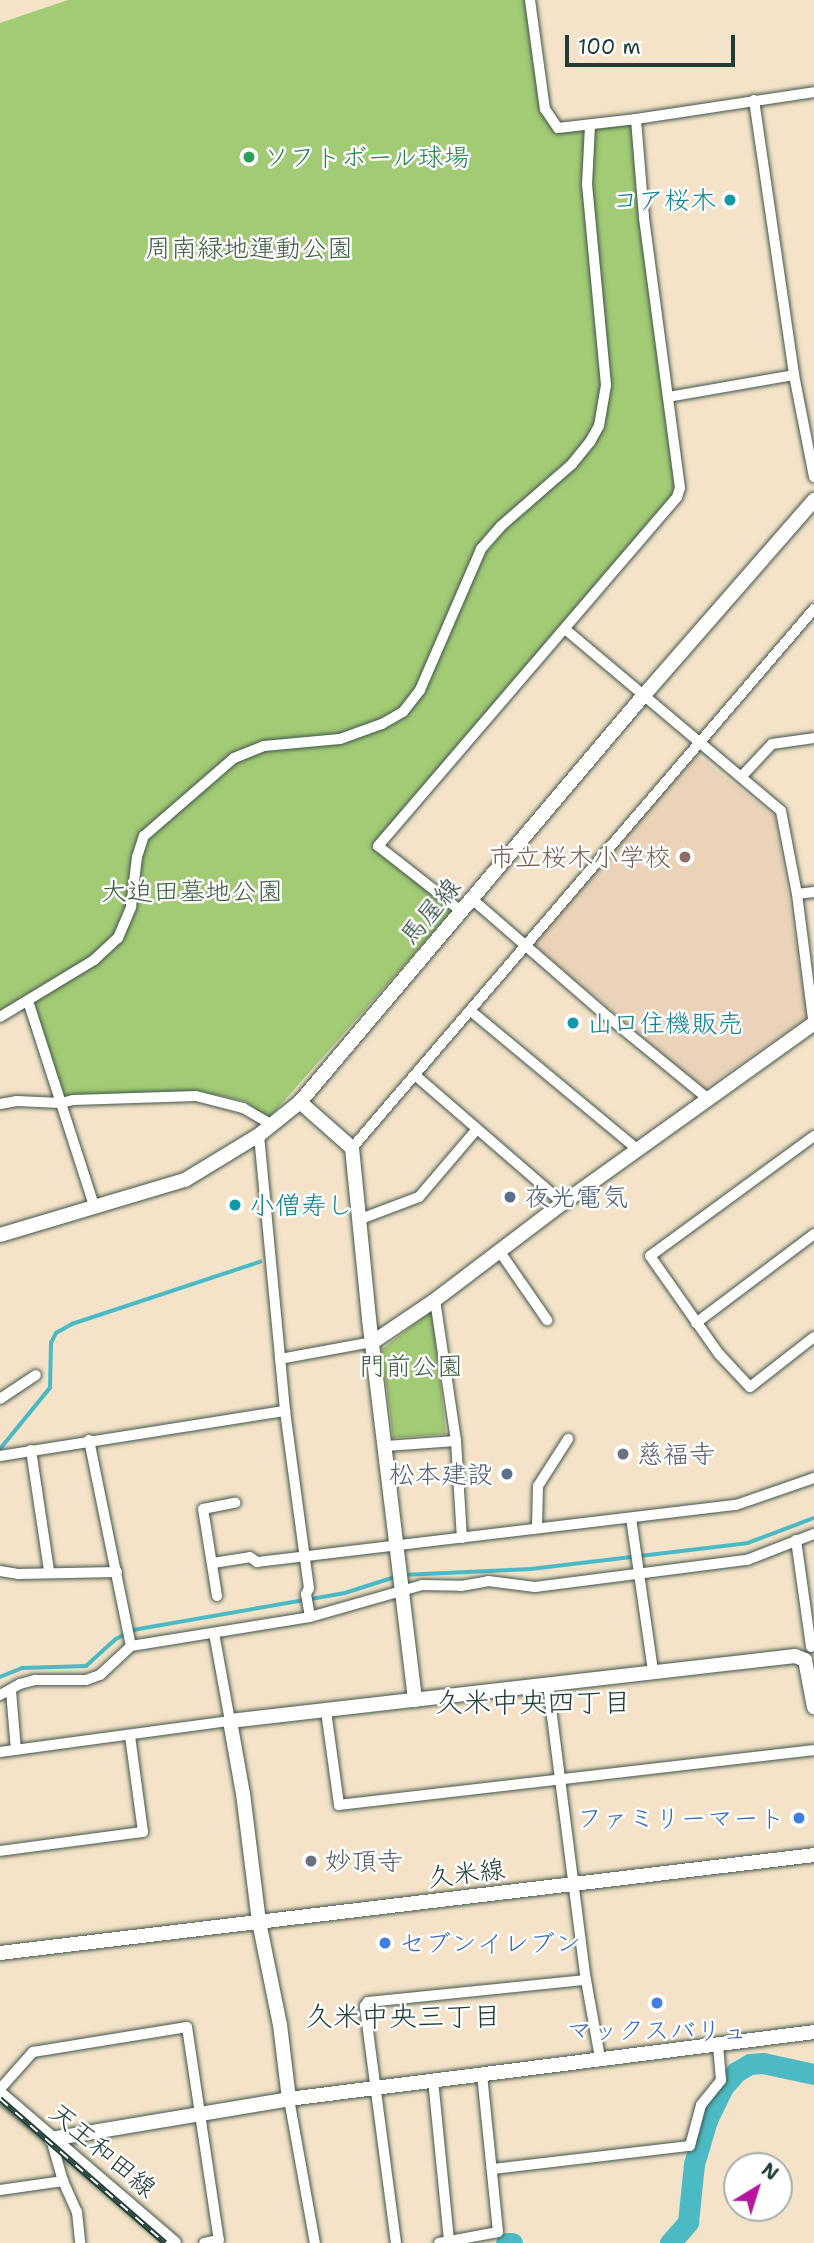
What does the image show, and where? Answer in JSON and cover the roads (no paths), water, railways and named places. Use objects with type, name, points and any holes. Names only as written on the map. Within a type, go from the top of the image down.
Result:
[{"type":"street","points":[[530,0],[545,108],[558,128],[814,92]]},
{"type":"street","points":[[754,100],[794,375],[814,477]]},
{"type":"street","points":[[461,911],[378,846],[677,497],[680,488],[644,217],[636,119]]},
{"type":"street","points":[[0,1017],[93,960],[118,939],[131,907],[137,857],[144,836],[234,758],[264,746],[340,739],[382,724],[403,712],[420,690],[481,550],[501,526],[572,464],[595,434],[606,385],[587,185],[590,125]]},
{"type":"street","points":[[668,397],[794,375]]},
{"type":"street","name":"馬屋線","points":[[0,1234],[185,1180],[259,1135],[300,1102],[644,695],[814,500]]},
{"type":"street","points":[[352,1148],[472,1012],[699,741],[814,609]]},
{"type":"street","points":[[280,1359],[373,1342],[435,1300],[707,1098],[814,1025],[797,894],[781,811],[565,629]]},
{"type":"street","points":[[742,776],[772,744],[814,738]]},
{"type":"street","points":[[797,894],[814,892]]},
{"type":"street","points":[[472,899],[707,1098]]},
{"type":"street","points":[[28,1001],[95,1208]]},
{"type":"street","points":[[472,1012],[638,1150]]},
{"type":"street","points":[[415,1075],[563,1203]]},
{"type":"street","points":[[0,1104],[18,1101],[61,1103],[73,1100],[211,1097],[243,1108],[272,1125]]},
{"type":"street","points":[[300,1102],[352,1148],[358,1220],[404,1588],[415,1700]]},
{"type":"street","points":[[358,1220],[418,1198],[477,1129]]},
{"type":"street","points":[[259,1135],[285,1411],[309,1588],[306,1594],[310,1617]]},
{"type":"street","points":[[814,1136],[650,1256],[719,1354],[750,1387],[814,1337]]},
{"type":"street","points":[[696,1323],[814,1234]]},
{"type":"street","points":[[500,1252],[547,1320]]},
{"type":"street","points":[[435,1300],[456,1441],[462,1538]]},
{"type":"street","points":[[0,1399],[36,1375]]},
{"type":"street","points":[[0,1456],[285,1411]]},
{"type":"street","points":[[537,1527],[538,1486],[568,1439]]},
{"type":"street","points":[[89,1440],[131,1646]]},
{"type":"street","points":[[386,1446],[456,1441]]},
{"type":"street","points":[[31,1450],[50,1571]]},
{"type":"street","points":[[213,1563],[250,1557],[257,1562],[303,1554],[736,1505],[814,1478]]},
{"type":"street","points":[[217,1596],[203,1509],[235,1503]]},
{"type":"street","points":[[631,1518],[653,1671]]},
{"type":"street","points":[[16,1750],[6,1693],[20,1684],[35,1680],[86,1679],[100,1675],[131,1646],[310,1617],[422,1585],[461,1586],[488,1580],[535,1587],[747,1560],[814,1534]]},
{"type":"street","points":[[796,1540],[811,1647]]},
{"type":"street","points":[[0,1571],[18,1574],[50,1571],[117,1572]]},
{"type":"street","points":[[214,1633],[243,1794],[259,1922],[280,2025],[289,2099],[315,2243]]},
{"type":"street","points":[[0,1752],[230,1721],[795,1656],[805,1660],[814,1707]]},
{"type":"street","points":[[548,1685],[586,1980],[600,2058]]},
{"type":"street","points":[[326,1711],[338,1805],[814,1750]]},
{"type":"street","points":[[0,1851],[143,1832],[130,1736]]},
{"type":"street","name":"久米線","points":[[0,1953],[814,1855]]},
{"type":"street","points":[[397,2243],[365,2006],[368,2002],[586,1980]]},
{"type":"street","points":[[0,2089],[33,2052],[187,2027],[219,2240],[204,2243]]},
{"type":"street","points":[[80,2243],[77,2211],[63,2181],[51,2139],[289,2099],[814,2032]]},
{"type":"street","points":[[493,2169],[690,2146],[701,2105],[721,2080],[718,2045]]},
{"type":"street","points":[[433,2080],[444,2241],[498,2232],[482,2075]]},
{"type":"street","name":"天王和田線","points":[[0,2094],[174,2243]]},
{"type":"street","points":[[0,2190],[63,2181]]},
{"type":"waterway","points":[[0,1449],[50,1388],[51,1343],[56,1333],[72,1324],[260,1262]]},
{"type":"waterway","points":[[402,1575],[531,1569],[748,1543],[814,1518]]},
{"type":"waterway","points":[[0,1677],[22,1668],[86,1666],[116,1639],[133,1630],[345,1593],[395,1577]]},
{"type":"waterway","points":[[670,2243],[688,2222],[694,2164],[707,2120],[723,2087],[736,2072],[750,2064],[763,2063],[814,2074]]},
{"type":"waterway","points":[[506,2243],[512,2243]]},
{"type":"railway","points":[[0,2099],[165,2243]]},
{"type":"place","name":"ソフトボール球場","points":[[249,157]]},
{"type":"place","name":"コア桜木","points":[[730,200]]},
{"type":"place","name":"市立桜木小学校","points":[[685,857]]},
{"type":"place","name":"山口住機販売","points":[[573,1023]]},
{"type":"place","name":"夜光電気","points":[[510,1197]]},
{"type":"place","name":"小僧寿し","points":[[235,1205]]},
{"type":"place","name":"慈福寺","points":[[623,1454]]},
{"type":"place","name":"松本建設","points":[[507,1474]]},
{"type":"place","name":"ファミリーマート","points":[[799,1818]]},
{"type":"place","name":"妙頂寺","points":[[311,1861]]},
{"type":"place","name":"セブンイレブン","points":[[385,1943]]},
{"type":"place","name":"マックスバリュ","points":[[657,2003]]},
{"type":"district","name":"久米中央四丁目","points":[[533,1702]]},
{"type":"district","name":"久米中央三丁目","points":[[403,2016]]},
{"type":"park label","name":"周南緑地運動公園","points":[[249,248]]},
{"type":"park label","name":"大迫田墓地公園","points":[[192,891]]},
{"type":"park label","name":"門前公園","points":[[411,1366]]}]
